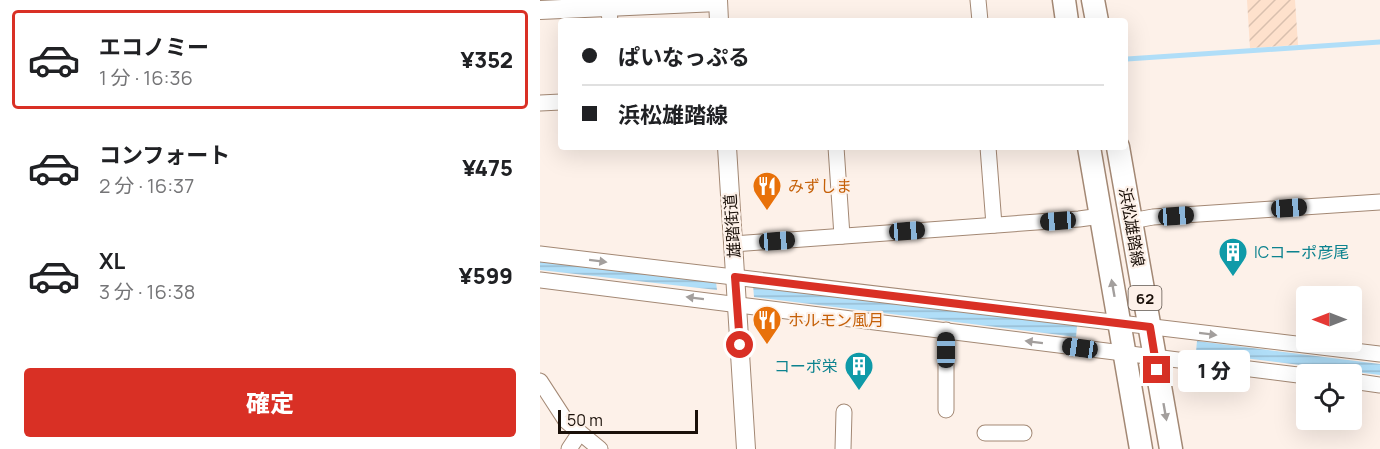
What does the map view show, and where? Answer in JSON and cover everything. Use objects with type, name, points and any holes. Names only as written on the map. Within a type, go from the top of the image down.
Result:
[{"type":"main road","points":[[1064,0],[1067,18]]},
{"type":"main road","points":[[1093,0],[1096,18]]},
{"type":"main road","name":"浜松雄踏線","points":[[1090,150],[1141,449]]},
{"type":"main road","name":"浜松雄踏線","points":[[1119,150],[1171,449]]},
{"type":"street","points":[[978,0],[980,18]]},
{"type":"street","points":[[540,10],[609,9],[718,1],[720,18]]},
{"type":"street","points":[[540,103],[558,102]]},
{"type":"street","name":"雄踏街道","points":[[727,150],[746,449]]},
{"type":"street","points":[[836,150],[842,236]]},
{"type":"street","points":[[988,150],[994,225]]},
{"type":"street","points":[[1131,221],[1380,202]]},
{"type":"street","points":[[733,244],[1101,216]]},
{"type":"street","points":[[540,254],[1380,354]]},
{"type":"street","points":[[540,280],[1296,375]]},
{"type":"street","points":[[946,330],[946,410]]},
{"type":"street","points":[[540,381],[555,406],[579,434],[600,449]]},
{"type":"street","points":[[1362,382],[1380,385]]},
{"type":"street","points":[[843,412],[843,449]]},
{"type":"street","points":[[985,433],[1024,433]]},
{"type":"street","points":[[1005,449],[1006,433]]},
{"type":"street","points":[[569,449],[579,434]]},
{"type":"shaded area","points":[[1247,0],[1295,0],[1298,45],[1250,48]]},
{"type":"water","points":[[540,261],[716,282],[717,290],[540,270]]},
{"type":"water","points":[[753,285],[1077,326],[1076,337],[754,297]]},
{"type":"water","points":[[1197,341],[1380,364],[1380,375],[1362,373],[1362,364],[1296,364],[1196,352]]},
{"type":"waterway","points":[[1128,59],[1380,42]]},
{"type":"place","name":"みずしま","points":[[767,212]]},
{"type":"place","name":"ICコーポ彦尾","points":[[1233,278]]},
{"type":"place","name":"ホルモン風月","points":[[767,346]]},
{"type":"place","name":"コーポ栄","points":[[859,392]]},
{"type":"route","points":[[740,345],[735,277],[1150,327],[1157,370]]}]
